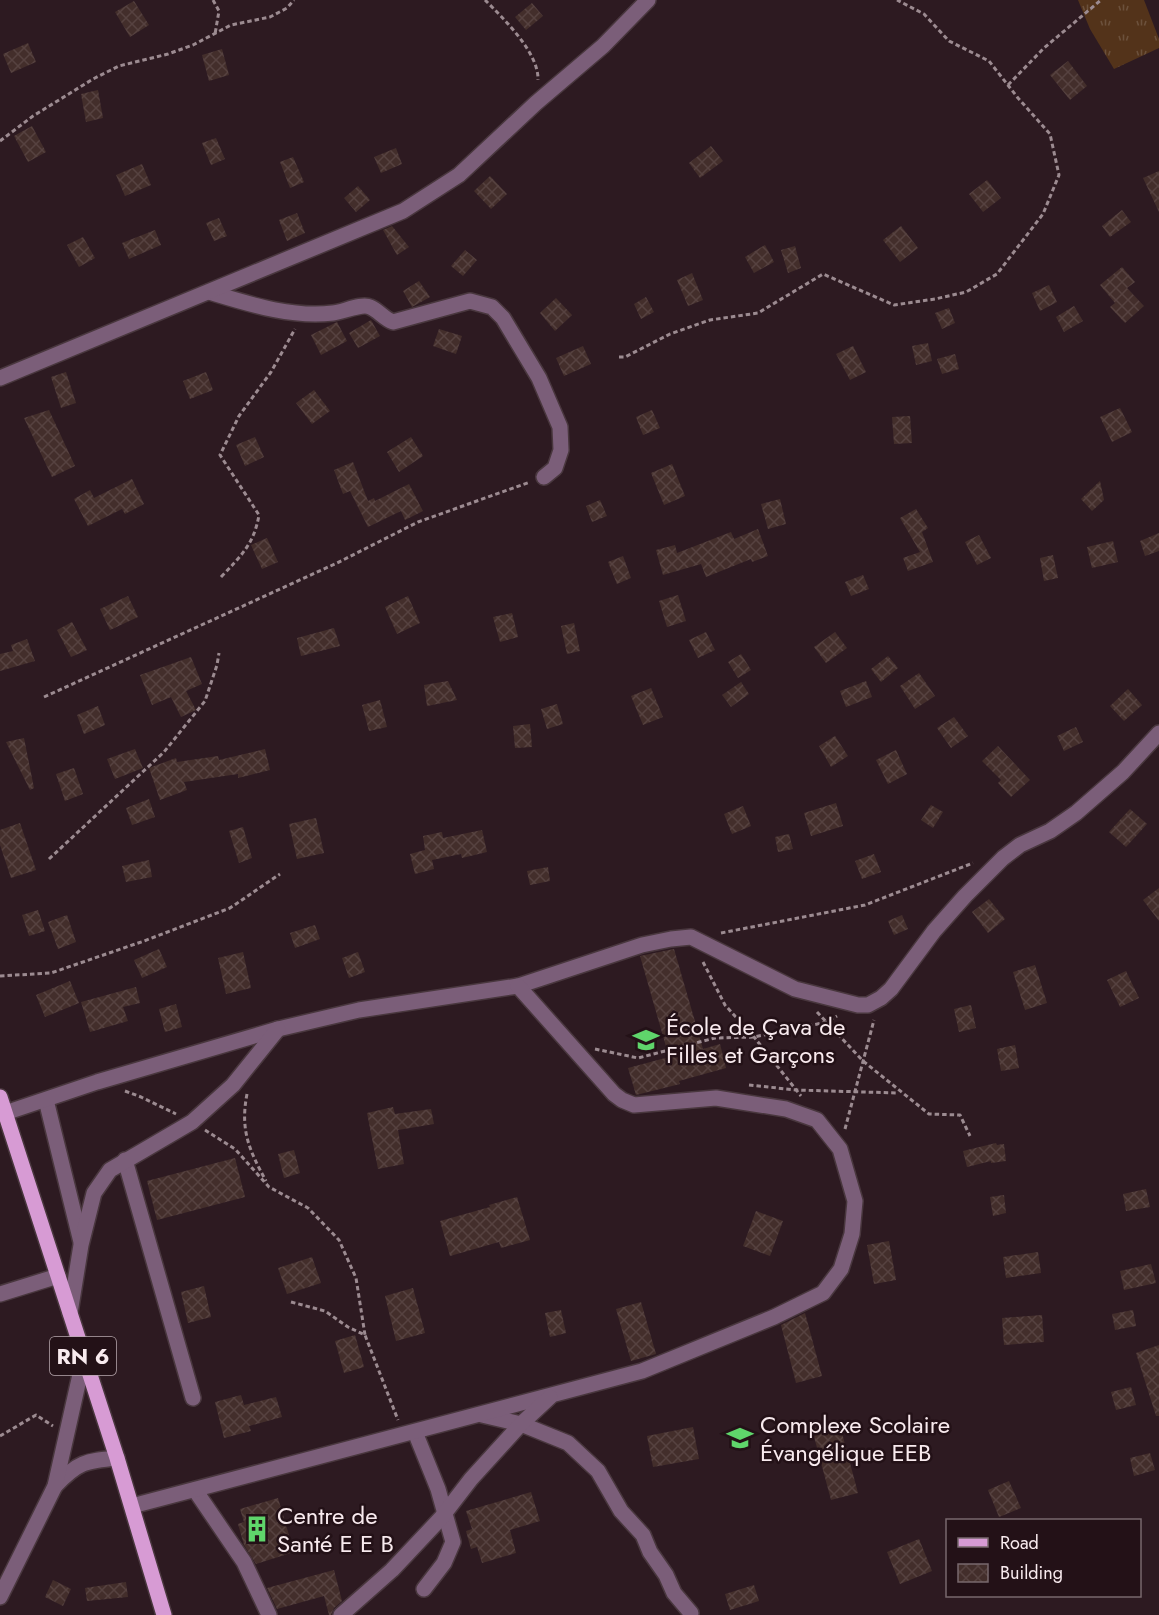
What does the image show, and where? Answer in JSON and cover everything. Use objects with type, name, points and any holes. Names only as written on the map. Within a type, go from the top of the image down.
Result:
[{"type":"main road","name":"RN 6","points":[[0,1097],[117,1458],[164,1615]]},
{"type":"street","points":[[0,378],[403,211],[459,175],[536,103],[603,46],[648,0]]},
{"type":"street","points":[[209,292],[267,309],[303,314],[332,314],[350,311],[362,305],[370,307],[393,322],[470,301],[492,307],[503,318],[539,378],[560,427],[561,450],[555,468],[544,477]]},
{"type":"street","points":[[5,1113],[97,1082],[278,1029],[359,1010],[518,986],[642,945],[671,939],[691,937],[795,989],[858,1005],[868,1005],[891,989],[934,931],[985,875],[1020,845],[1050,831],[1076,813],[1123,772],[1159,733]]},
{"type":"street","points":[[132,1506],[642,1371],[774,1317],[823,1293],[841,1269],[852,1234],[855,1200],[840,1149],[817,1120],[786,1109],[716,1098],[634,1105],[628,1103],[614,1094],[518,986]]},
{"type":"street","points":[[70,1313],[81,1245],[94,1193],[110,1170],[192,1122],[234,1085],[278,1029]]},
{"type":"street","points":[[46,1100],[81,1245]]},
{"type":"street","points":[[124,1160],[193,1398]]},
{"type":"street","points":[[0,1294],[58,1276]]},
{"type":"street","points":[[0,1598],[55,1486],[84,1357]]},
{"type":"street","points":[[341,1615],[392,1570],[521,1424],[552,1395]]},
{"type":"street","points":[[479,1414],[521,1424],[568,1443],[598,1471],[621,1511],[643,1535],[650,1552],[666,1575],[674,1593],[691,1613]]},
{"type":"street","points":[[410,1434],[445,1512],[453,1542],[444,1563],[424,1589]]},
{"type":"street","points":[[55,1486],[77,1466],[88,1461],[117,1458]]},
{"type":"street","points":[[195,1490],[244,1562],[269,1615]]},
{"type":"path","points":[[213,0],[219,11],[215,34]]},
{"type":"path","points":[[0,141],[33,116],[93,79],[119,66],[168,54],[204,41],[231,25],[270,17],[287,8],[294,0]]},
{"type":"path","points":[[485,0],[515,30],[538,70],[536,103]]},
{"type":"path","points":[[619,357],[625,357],[670,334],[710,320],[758,313],[823,274],[894,305],[966,292],[997,274],[1043,214],[1059,175],[1050,134],[989,61],[949,41],[924,14],[897,0]]},
{"type":"path","points":[[1008,85],[1044,48],[1101,0]]},
{"type":"path","points":[[222,577],[256,533],[259,515],[220,455],[238,416],[271,372],[303,314]]},
{"type":"path","points":[[44,697],[337,563],[418,522],[544,477]]},
{"type":"path","points":[[49,859],[164,752],[205,701],[219,653]]},
{"type":"path","points":[[801,1097],[754,1037],[725,1005],[691,937],[734,932],[749,927],[865,905],[981,860]]},
{"type":"path","points":[[0,976],[51,973],[144,940],[230,908],[280,873]]},
{"type":"path","points":[[795,989],[862,1061],[900,1093],[929,1114],[960,1115],[970,1136]]},
{"type":"path","points":[[840,1149],[862,1061],[881,998]]},
{"type":"path","points":[[571,1044],[638,1058],[715,1038],[754,1037],[827,1022],[858,1005]]},
{"type":"path","points":[[97,1082],[141,1097],[192,1122],[235,1149],[269,1187],[308,1208],[339,1240],[356,1278],[365,1335],[410,1434]]},
{"type":"path","points":[[743,1086],[900,1093]]},
{"type":"path","points":[[248,1092],[243,1114],[250,1152],[269,1187]]},
{"type":"path","points":[[291,1302],[325,1311],[348,1327],[365,1335]]},
{"type":"path","points":[[0,1436],[36,1415],[67,1435]]},
{"type":"green space","points":[[1078,0],[1144,0],[1159,39],[1159,48],[1114,69],[1090,29]]},
{"type":"building","points":[[134,1],[149,25],[130,37],[115,12]]},
{"type":"building","points":[[532,3],[543,16],[526,30],[515,17]]},
{"type":"building","points":[[28,43],[36,62],[11,73],[3,54]]},
{"type":"building","points":[[222,49],[229,75],[209,81],[202,55]]},
{"type":"building","points":[[1068,61],[1087,86],[1070,100],[1050,75]]},
{"type":"building","points":[[98,90],[103,118],[86,122],[81,94]]},
{"type":"building","points":[[32,126],[46,152],[28,162],[14,136]]},
{"type":"building","points":[[216,138],[225,159],[211,165],[202,143]]},
{"type":"building","points":[[711,146],[723,161],[700,178],[689,163]]},
{"type":"building","points":[[396,148],[402,164],[381,173],[374,157]]},
{"type":"building","points":[[293,157],[304,182],[290,188],[280,162]]},
{"type":"building","points":[[142,164],[151,185],[125,196],[116,175]]},
{"type":"building","points":[[1159,171],[1159,212],[1143,178]]},
{"type":"building","points":[[490,176],[507,194],[491,209],[474,191]]},
{"type":"building","points":[[987,180],[1001,198],[983,212],[969,194]]},
{"type":"building","points":[[358,186],[370,200],[356,212],[344,198]]},
{"type":"building","points":[[1122,210],[1131,222],[1110,237],[1102,226]]},
{"type":"building","points":[[297,213],[305,233],[287,241],[279,220]]},
{"type":"building","points":[[219,218],[227,236],[214,241],[206,223]]},
{"type":"building","points":[[392,226],[409,247],[397,255],[383,230]]},
{"type":"building","points":[[901,226],[918,248],[900,262],[883,240]]},
{"type":"building","points":[[155,230],[161,245],[129,259],[122,243]]},
{"type":"building","points":[[83,237],[95,258],[79,267],[67,245]]},
{"type":"building","points":[[765,245],[774,262],[754,273],[745,257]]},
{"type":"building","points":[[795,246],[801,268],[788,273],[781,250]]},
{"type":"building","points":[[465,250],[477,260],[463,276],[451,266]]},
{"type":"building","points":[[1122,267],[1135,282],[1127,288],[1144,306],[1125,323],[1110,307],[1115,303],[1100,285]]},
{"type":"building","points":[[692,273],[703,300],[688,306],[677,280]]},
{"type":"building","points":[[419,281],[430,297],[412,307],[403,291]]},
{"type":"building","points":[[1049,285],[1057,302],[1040,311],[1032,293]]},
{"type":"building","points":[[646,297],[654,312],[641,319],[634,304]]},
{"type":"building","points":[[556,298],[572,315],[555,331],[540,313]]},
{"type":"building","points":[[1074,306],[1083,321],[1064,332],[1056,317]]},
{"type":"building","points":[[949,308],[955,323],[942,329],[935,313]]},
{"type":"building","points":[[371,320],[380,336],[358,348],[349,333]]},
{"type":"building","points":[[337,322],[347,341],[321,355],[311,335]]},
{"type":"building","points":[[439,329],[462,336],[456,354],[433,346]]},
{"type":"building","points":[[928,343],[932,361],[916,365],[912,346]]},
{"type":"building","points":[[583,346],[591,364],[564,376],[556,358]]},
{"type":"building","points":[[853,346],[866,372],[850,380],[836,354]]},
{"type":"building","points":[[955,354],[959,369],[942,374],[937,359]]},
{"type":"building","points":[[66,372],[76,403],[61,408],[51,377]]},
{"type":"building","points":[[206,372],[213,390],[190,399],[183,381]]},
{"type":"building","points":[[314,390],[330,411],[312,424],[296,403]]},
{"type":"building","points":[[1120,408],[1132,432],[1112,442],[1100,417]]},
{"type":"building","points":[[49,410],[75,466],[52,477],[24,418]]},
{"type":"building","points":[[652,410],[660,428],[643,435],[636,417]]},
{"type":"building","points":[[910,416],[912,443],[894,444],[892,417]]},
{"type":"building","points":[[255,437],[264,457],[245,466],[236,445]]},
{"type":"building","points":[[411,437],[423,456],[399,472],[387,452]]},
{"type":"building","points":[[353,462],[368,501],[374,498],[375,501],[409,484],[423,511],[405,520],[401,511],[368,527],[350,491],[343,494],[334,470]]},
{"type":"building","points":[[672,464],[685,496],[664,505],[651,473]]},
{"type":"building","points":[[132,479],[144,504],[125,514],[122,509],[88,526],[74,499],[90,490],[94,498]]},
{"type":"building","points":[[1100,481],[1104,500],[1092,511],[1081,499]]},
{"type":"building","points":[[780,499],[786,524],[768,529],[761,504]]},
{"type":"building","points":[[600,500],[607,516],[592,522],[586,506]]},
{"type":"building","points":[[916,509],[928,528],[922,532],[933,562],[908,571],[903,558],[920,552],[900,518]]},
{"type":"building","points":[[758,529],[768,556],[752,562],[751,559],[706,577],[701,564],[663,575],[656,550],[675,545],[677,553],[731,532],[734,539]]},
{"type":"building","points":[[1159,533],[1159,551],[1145,556],[1140,541]]},
{"type":"building","points":[[979,535],[991,558],[977,565],[965,542]]},
{"type":"building","points":[[267,538],[278,562],[262,569],[251,545]]},
{"type":"building","points":[[1113,541],[1118,562],[1092,568],[1087,547]]},
{"type":"building","points":[[1053,555],[1058,578],[1044,581],[1040,558]]},
{"type":"building","points":[[623,556],[631,578],[617,584],[608,562]]},
{"type":"building","points":[[863,575],[869,589],[851,596],[845,582]]},
{"type":"building","points":[[678,595],[686,621],[667,627],[659,601]]},
{"type":"building","points":[[128,596],[138,617],[110,630],[100,609]]},
{"type":"building","points":[[408,596],[420,623],[397,634],[385,607]]},
{"type":"building","points":[[512,613],[518,637],[500,642],[493,617]]},
{"type":"building","points":[[72,622],[87,650],[71,657],[57,630]]},
{"type":"building","points":[[574,623],[580,651],[567,654],[561,626]]},
{"type":"building","points":[[334,628],[340,646],[301,656],[297,638]]},
{"type":"building","points":[[706,632],[715,650],[698,658],[689,640]]},
{"type":"building","points":[[835,632],[847,648],[826,663],[814,647]]},
{"type":"building","points":[[27,639],[35,661],[0,671],[0,654],[13,651],[11,645]]},
{"type":"building","points":[[741,654],[751,670],[738,678],[728,662]]},
{"type":"building","points":[[888,656],[898,668],[881,682],[871,669]]},
{"type":"building","points":[[191,657],[202,684],[186,691],[196,710],[181,717],[171,697],[152,705],[140,675]]},
{"type":"building","points":[[919,673],[935,696],[915,709],[900,686]]},
{"type":"building","points":[[448,681],[457,700],[427,706],[424,685]]},
{"type":"building","points":[[866,681],[872,697],[846,707],[840,691]]},
{"type":"building","points":[[741,682],[749,694],[731,707],[722,695]]},
{"type":"building","points":[[651,688],[663,717],[643,725],[631,696]]},
{"type":"building","points":[[1128,689],[1142,705],[1124,721],[1110,706]]},
{"type":"building","points":[[380,700],[387,727],[369,731],[362,705]]},
{"type":"building","points":[[557,704],[563,724],[547,729],[541,709]]},
{"type":"building","points":[[98,706],[105,725],[84,734],[77,715]]},
{"type":"building","points":[[954,717],[968,736],[951,748],[937,728]]},
{"type":"building","points":[[530,724],[532,747],[515,748],[513,726]]},
{"type":"building","points":[[1076,727],[1083,742],[1064,751],[1057,736]]},
{"type":"building","points":[[835,736],[848,756],[831,767],[819,746]]},
{"type":"building","points":[[24,738],[34,788],[30,790],[6,742]]},
{"type":"building","points":[[998,746],[1030,780],[1011,797],[998,783],[1001,780],[982,761]]},
{"type":"building","points":[[135,749],[143,768],[115,779],[107,759]]},
{"type":"building","points":[[265,749],[270,770],[238,778],[238,774],[184,782],[187,790],[160,800],[149,768],[176,758],[177,762],[218,756],[219,760]]},
{"type":"building","points":[[896,750],[907,774],[888,784],[876,760]]},
{"type":"building","points":[[74,768],[83,794],[65,801],[56,774]]},
{"type":"building","points":[[149,799],[155,817],[132,825],[126,808]]},
{"type":"building","points":[[836,803],[843,826],[811,836],[804,813]]},
{"type":"building","points":[[931,805],[943,812],[933,828],[921,820]]},
{"type":"building","points":[[743,806],[751,826],[732,834],[724,814]]},
{"type":"building","points":[[1130,809],[1147,824],[1126,847],[1109,832]]},
{"type":"building","points":[[316,818],[324,853],[297,859],[289,824]]},
{"type":"building","points":[[20,823],[36,870],[11,878],[0,845],[0,830]]},
{"type":"building","points":[[243,827],[252,858],[239,863],[229,831]]},
{"type":"building","points":[[482,830],[487,852],[462,858],[461,854],[432,860],[434,869],[415,874],[410,854],[425,850],[423,836],[442,832],[443,838]]},
{"type":"building","points":[[789,834],[793,849],[778,852],[775,837]]},
{"type":"building","points":[[874,854],[881,872],[862,879],[855,861]]},
{"type":"building","points":[[149,860],[152,877],[126,882],[122,866]]},
{"type":"building","points":[[548,867],[550,881],[530,885],[527,871]]},
{"type":"building","points":[[1159,888],[1159,921],[1143,900]]},
{"type":"building","points":[[989,899],[1005,919],[988,933],[972,912]]},
{"type":"building","points":[[38,910],[45,931],[29,936],[22,915]]},
{"type":"building","points":[[67,915],[76,942],[58,949],[48,922]]},
{"type":"building","points":[[902,915],[908,929],[894,935],[888,921]]},
{"type":"building","points":[[315,925],[320,939],[295,948],[290,933]]},
{"type":"building","points":[[159,949],[167,967],[142,978],[134,960]]},
{"type":"building","points":[[674,949],[703,1049],[720,1044],[726,1068],[679,1081],[680,1084],[636,1095],[628,1068],[669,1057],[640,956]]},
{"type":"building","points":[[243,952],[251,988],[226,994],[218,958]]},
{"type":"building","points":[[358,952],[365,972],[349,978],[342,958]]},
{"type":"building","points":[[1035,965],[1047,1003],[1025,1010],[1013,972]]},
{"type":"building","points":[[1126,971],[1139,998],[1120,1007],[1107,980]]},
{"type":"building","points":[[70,981],[79,1003],[45,1017],[36,995]]},
{"type":"building","points":[[136,987],[140,1003],[123,1007],[128,1021],[90,1032],[81,1002]]},
{"type":"building","points":[[176,1004],[182,1027],[165,1032],[159,1009]]},
{"type":"building","points":[[971,1005],[976,1028],[959,1032],[954,1009]]},
{"type":"building","points":[[1015,1045],[1019,1068],[1001,1071],[997,1049]]},
{"type":"building","points":[[393,1107],[395,1114],[431,1109],[434,1124],[398,1130],[404,1164],[378,1169],[367,1113]]},
{"type":"building","points":[[996,1143],[997,1145],[1004,1144],[1006,1161],[991,1163],[991,1161],[967,1167],[963,1151]]},
{"type":"building","points":[[294,1150],[300,1173],[284,1178],[278,1154]]},
{"type":"building","points":[[235,1158],[245,1197],[157,1220],[147,1181]]},
{"type":"building","points":[[1146,1189],[1150,1207],[1126,1211],[1123,1194]]},
{"type":"building","points":[[1004,1195],[1006,1213],[993,1216],[990,1197]]},
{"type":"building","points":[[517,1197],[530,1240],[501,1248],[499,1242],[450,1256],[440,1221]]},
{"type":"building","points":[[756,1211],[783,1221],[770,1256],[743,1246]]},
{"type":"building","points":[[889,1241],[896,1280],[874,1284],[867,1245]]},
{"type":"building","points":[[1038,1252],[1041,1273],[1006,1278],[1003,1257]]},
{"type":"building","points":[[312,1257],[321,1283],[287,1294],[278,1268]]},
{"type":"building","points":[[1151,1264],[1156,1283],[1124,1290],[1120,1271]]},
{"type":"building","points":[[204,1286],[211,1317],[188,1323],[181,1292]]},
{"type":"building","points":[[413,1288],[425,1333],[396,1341],[385,1296]]},
{"type":"building","points":[[641,1302],[656,1354],[631,1361],[616,1309]]},
{"type":"building","points":[[561,1310],[566,1333],[550,1337],[545,1313]]},
{"type":"building","points":[[1133,1310],[1136,1326],[1115,1330],[1112,1314]]},
{"type":"building","points":[[805,1313],[822,1376],[796,1383],[781,1325]]},
{"type":"building","points":[[1042,1315],[1044,1342],[1004,1345],[1002,1318]]},
{"type":"building","points":[[355,1335],[364,1367],[344,1373],[335,1341]]},
{"type":"building","points":[[1159,1345],[1159,1416],[1156,1416],[1136,1353]]},
{"type":"building","points":[[1131,1387],[1136,1405],[1116,1410],[1111,1392]]},
{"type":"building","points":[[241,1395],[244,1405],[276,1397],[282,1417],[249,1426],[251,1431],[224,1438],[215,1402]]},
{"type":"building","points":[[839,1422],[858,1493],[831,1500],[812,1429]]},
{"type":"building","points":[[693,1427],[699,1459],[653,1467],[647,1436]]},
{"type":"building","points":[[1150,1453],[1155,1470],[1134,1476],[1130,1458]]},
{"type":"building","points":[[1009,1481],[1021,1508],[999,1517],[988,1490]]},
{"type":"building","points":[[531,1492],[540,1521],[510,1530],[516,1553],[482,1563],[477,1547],[471,1549],[466,1531],[472,1529],[466,1511]]},
{"type":"building","name":"Centre de Santé E E B","points":[[278,1498],[294,1552],[256,1564],[244,1545],[238,1524],[244,1522],[240,1509]]},
{"type":"building","points":[[919,1539],[932,1571],[900,1584],[887,1552]]},
{"type":"building","points":[[334,1570],[342,1601],[334,1608],[331,1615],[329,1615],[324,1596],[277,1609],[267,1588]]},
{"type":"building","points":[[53,1580],[71,1589],[63,1606],[45,1597]]},
{"type":"building","points":[[126,1582],[128,1597],[87,1601],[85,1588]]},
{"type":"building","points":[[754,1585],[759,1601],[730,1610],[725,1594]]},
{"type":"place","name":"École de Çava de Filles et Garçons","points":[[646,1040]]},
{"type":"place","name":"Complexe Scolaire Évangélique EEB","points":[[740,1438]]},
{"type":"place","name":"Centre de Santé E E B","points":[[257,1529]]}]
